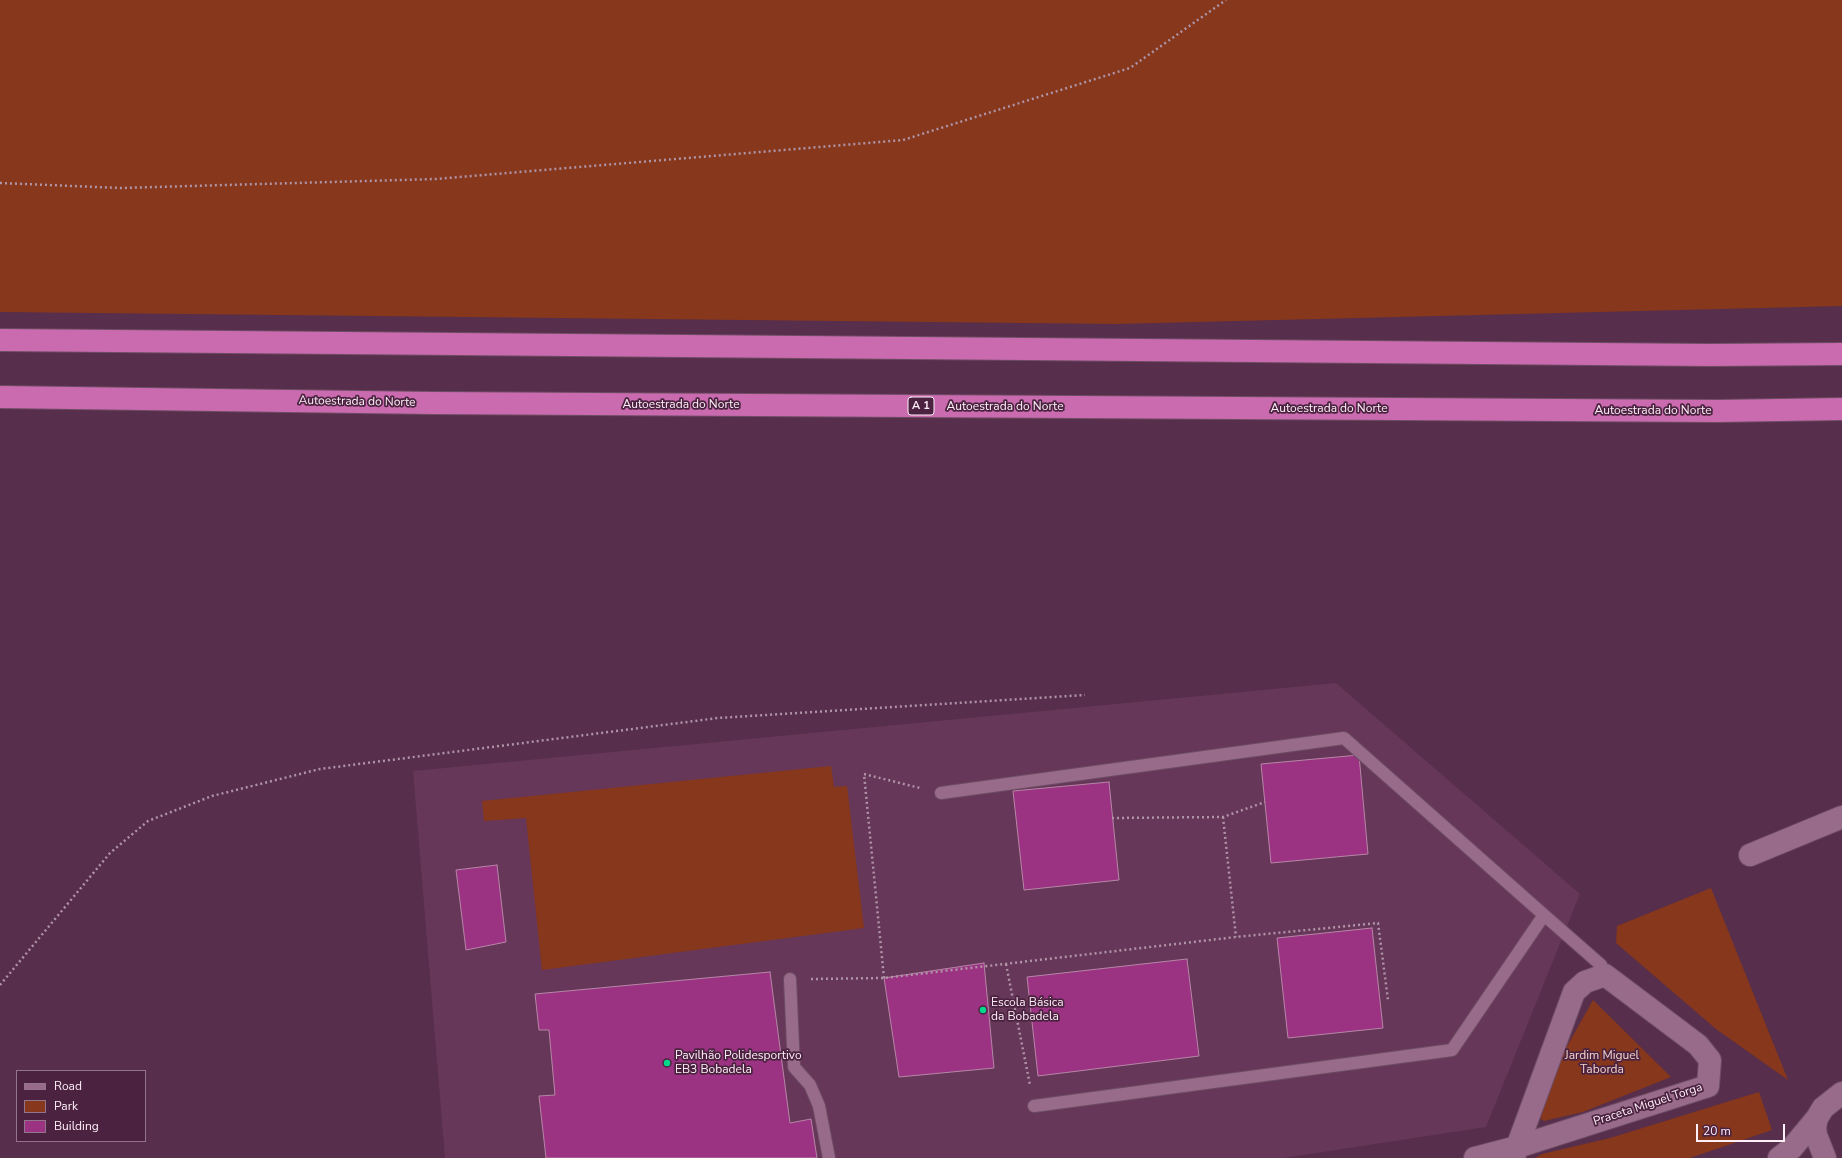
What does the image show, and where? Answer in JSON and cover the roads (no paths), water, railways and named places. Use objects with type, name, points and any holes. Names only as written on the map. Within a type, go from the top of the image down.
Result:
[{"type":"highway","points":[[0,340],[1709,355],[1842,354]]},
{"type":"highway","name":"Autoestrada do Norte","points":[[0,397],[440,403],[1709,411],[1842,409]]},
{"type":"street","points":[[1750,855],[1842,817]]},
{"type":"street","name":"Praceta Miguel Torga","points":[[1605,976],[1698,1045],[1710,1060],[1708,1086],[1516,1153],[1574,992],[1585,982],[1605,976]]},
{"type":"street","points":[[1779,1158],[1792,1148],[1801,1138],[1823,1108],[1842,1093]]},
{"type":"street","points":[[1817,1118],[1815,1127],[1816,1135],[1825,1158]]},
{"type":"street","points":[[1475,1158],[1516,1153]]},
{"type":"lane","points":[[941,793],[1344,738],[1601,965]]},
{"type":"lane","points":[[1034,1106],[1452,1050],[1544,915]]},
{"type":"lane","points":[[790,979],[794,1067],[810,1085],[819,1106],[829,1158]]},
{"type":"place","name":"Escola Básica da Bobadela","points":[[983,1010]]},
{"type":"place","name":"Pavilhão Polidesportivo EB3 Bobadela","points":[[667,1063]]},
{"type":"park label","name":"Jardim Miguel Taborda","points":[[1602,1063]]}]
